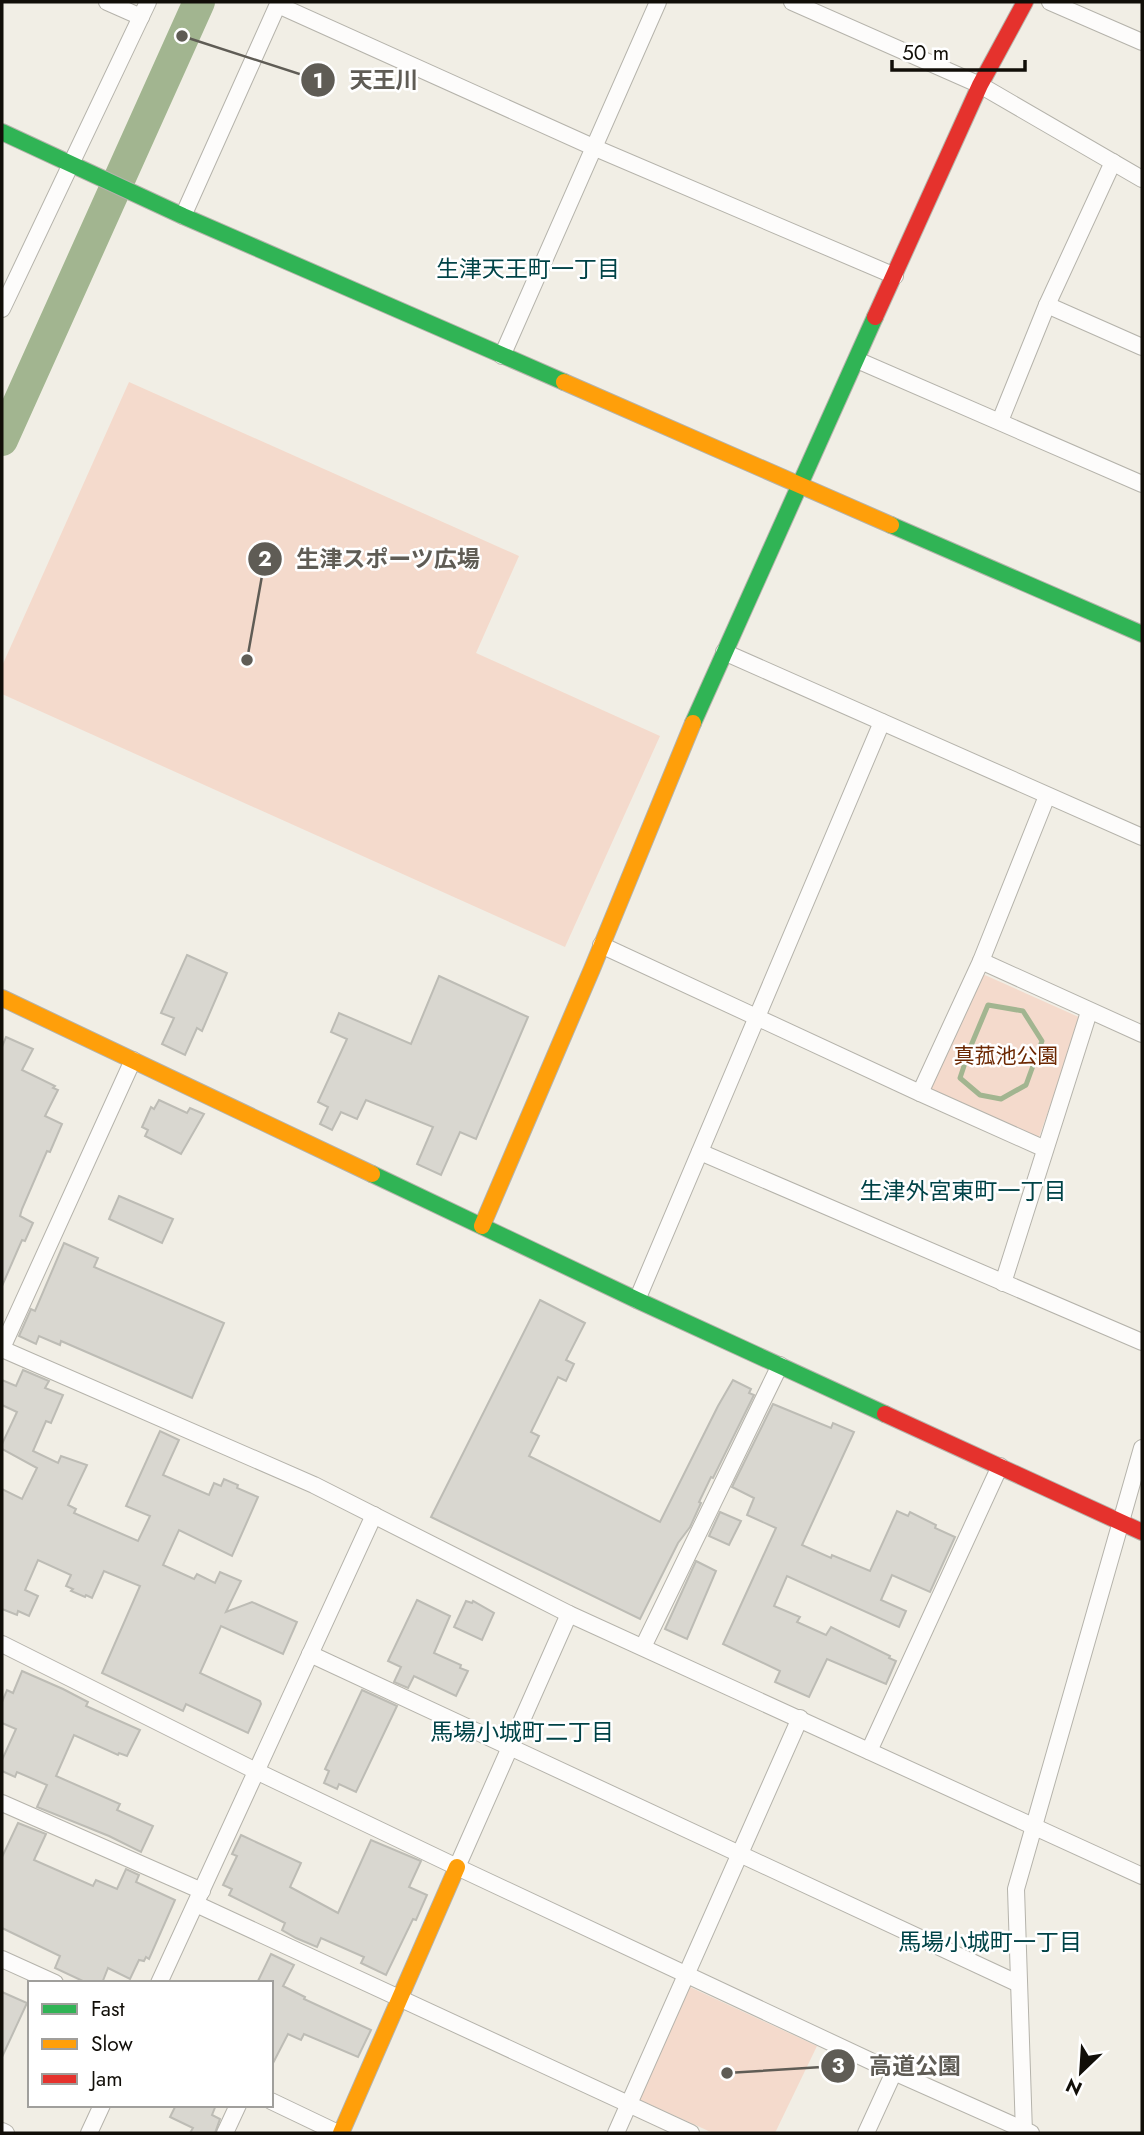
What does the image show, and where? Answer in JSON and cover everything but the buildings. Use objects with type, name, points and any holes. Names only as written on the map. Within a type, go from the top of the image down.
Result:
[{"type":"street","points":[[2,309],[75,166],[144,9],[107,2]]},
{"type":"street","points":[[502,356],[658,2]]},
{"type":"street","points":[[792,2],[980,85],[1142,179]]},
{"type":"street","points":[[482,1226],[724,652],[980,85],[1025,2]]},
{"type":"street","points":[[1050,2],[1142,42]]},
{"type":"street","points":[[176,213],[278,4],[593,147],[895,276]]},
{"type":"street","points":[[2,132],[176,213],[1142,634]]},
{"type":"street","points":[[1000,421],[1047,305],[1113,162]]},
{"type":"street","points":[[1047,305],[1142,346]]},
{"type":"street","points":[[857,360],[1142,484]]},
{"type":"street","points":[[724,652],[1142,837]]},
{"type":"street","points":[[637,1300],[882,722]]},
{"type":"street","points":[[920,1093],[981,961],[1047,796]]},
{"type":"street","points":[[601,945],[1045,1149]]},
{"type":"street","points":[[981,961],[1142,1034]]},
{"type":"street","points":[[2,998],[637,1300],[1142,1532]]},
{"type":"street","points":[[1003,1283],[1090,1012]]},
{"type":"street","points":[[132,1060],[2,1348],[314,1485],[569,1614],[1142,1876]]},
{"type":"street","points":[[700,1152],[1142,1342]]},
{"type":"street","points":[[643,1647],[780,1365]]},
{"type":"street","points":[[2,1644],[256,1771],[457,1867],[1026,2133],[1016,1889],[1142,1448]]},
{"type":"street","points":[[869,1751],[1000,1466]]},
{"type":"street","points":[[160,1981],[374,1516]]},
{"type":"street","points":[[273,2102],[339,2133],[569,1614]]},
{"type":"street","points":[[310,1654],[1018,1984]]},
{"type":"street","points":[[616,2133],[800,1718]]},
{"type":"street","points":[[2,1803],[399,1998],[691,2133]]},
{"type":"street","points":[[2,1959],[51,1981]]},
{"type":"street","points":[[866,2133],[894,2073]]},
{"type":"street","points":[[89,2133],[101,2107]]},
{"type":"street","points":[[225,2133],[237,2107]]},
{"type":"green space","points":[[129,382],[519,556],[476,653],[660,736],[565,947],[2,694],[2,666]]},
{"type":"green space","name":"真菰池公園","points":[[978,972],[1081,1018],[1037,1143],[927,1093]]},
{"type":"green space","points":[[690,1987],[817,2046],[775,2133],[713,2133],[638,2099]]},
{"type":"waterway","points":[[2,440],[199,2]]},
{"type":"waterway","points":[[988,1005],[1023,1011],[1042,1041],[1026,1085],[1001,1099],[980,1095],[960,1078],[988,1005]]},
{"type":"traffic: fast","points":[[2,132],[183,216],[564,382]]},
{"type":"traffic: fast","points":[[693,723],[875,317]]},
{"type":"traffic: fast","points":[[891,525],[1142,634]]},
{"type":"traffic: fast","points":[[372,1174],[885,1414]]},
{"type":"traffic: slow","points":[[564,382],[891,525]]},
{"type":"traffic: slow","points":[[482,1226],[693,723]]},
{"type":"traffic: slow","points":[[2,998],[372,1174]]},
{"type":"traffic: slow","points":[[341,2133],[457,1867]]},
{"type":"traffic: jam","points":[[875,317],[980,85],[1025,2]]},
{"type":"traffic: jam","points":[[885,1414],[1142,1532]]},
{"type":"place","name":"天王川","points":[[182,36]]},
{"type":"place","name":"生津スポーツ広場","points":[[247,660]]},
{"type":"place","name":"高道公園","points":[[727,2073]]},
{"type":"district","name":"生津天王町一丁目","points":[[528,269]]},
{"type":"district","name":"生津外宮東町一丁目","points":[[963,1191]]},
{"type":"district","name":"馬場小城町二丁目","points":[[522,1732]]},
{"type":"district","name":"馬場小城町一丁目","points":[[990,1942]]}]
